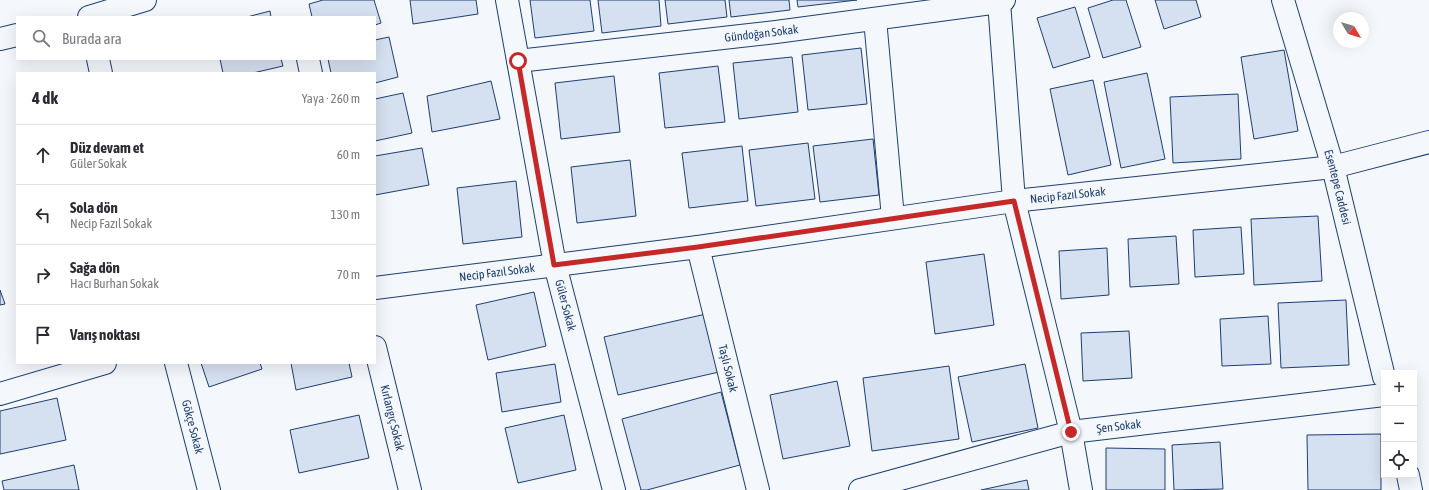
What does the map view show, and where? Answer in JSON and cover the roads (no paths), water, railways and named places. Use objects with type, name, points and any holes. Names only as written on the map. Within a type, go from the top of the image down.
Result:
[{"type":"street","points":[[92,16],[145,0]]},
{"type":"street","name":"Güler Sokak","points":[[506,0],[554,265],[614,490]]},
{"type":"street","name":"Esentepe Caddesi","points":[[1283,0],[1333,167],[1382,370]]},
{"type":"street","points":[[1002,1],[1014,201],[1071,432],[1081,490]]},
{"type":"street","name":"Gündoğan Sokak","points":[[518,61],[776,32],[1002,1]]},
{"type":"street","points":[[875,19],[893,218]]},
{"type":"street","points":[[0,39],[16,35]]},
{"type":"street","points":[[98,60],[101,72]]},
{"type":"street","points":[[308,60],[311,72]]},
{"type":"street","name":"Necip Fazıl Sokak","points":[[376,288],[698,247],[1014,201],[1333,167],[1429,142]]},
{"type":"street","name":"Taşlı Sokak","points":[[698,247],[758,490]]},
{"type":"street","name":"Kırlangıç Sokak","points":[[376,350],[410,490]]},
{"type":"street","points":[[0,394],[102,364]]},
{"type":"street","name":"Gökçe Sokak","points":[[176,364],[209,490]]},
{"type":"street","name":"Şen Sokak","points":[[860,490],[1071,432],[1381,395]]},
{"type":"street","points":[[1409,478],[1412,490]]}]
